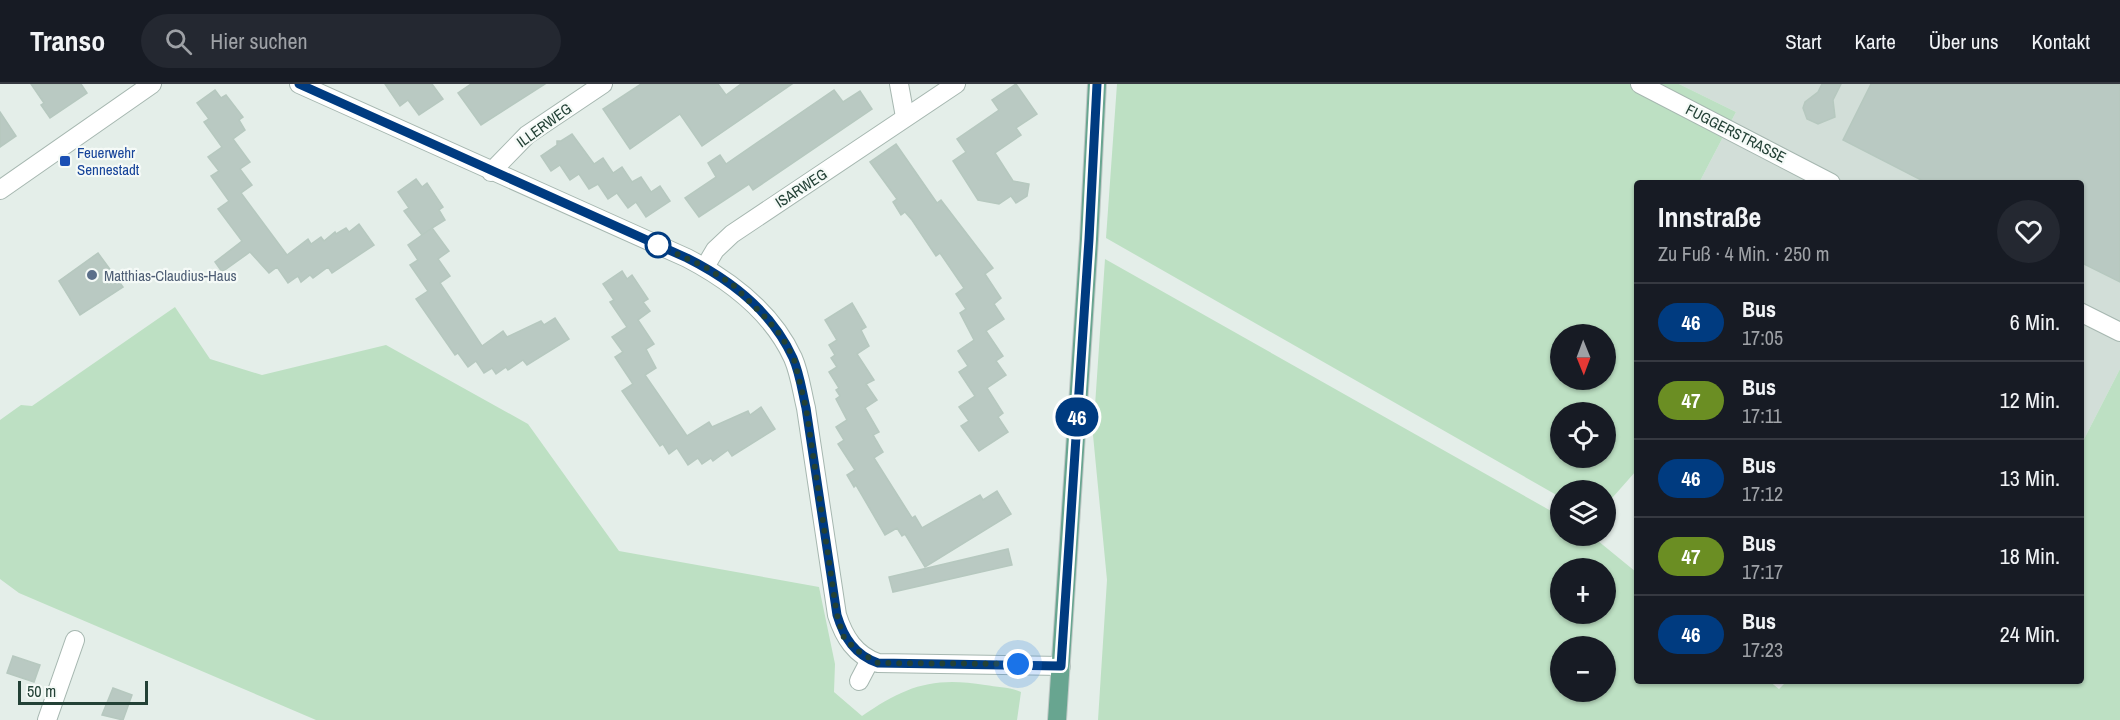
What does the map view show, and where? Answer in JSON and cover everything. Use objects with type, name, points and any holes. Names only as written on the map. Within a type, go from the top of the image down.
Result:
[{"type":"main road","points":[[1057,720],[1090,227],[1097,84]]},
{"type":"street","points":[[0,190],[152,84]]},
{"type":"street","points":[[299,84],[705,267],[750,299],[782,337],[794,359],[806,408],[837,615],[843,636],[870,660],[891,664],[1004,663],[1061,666]]},
{"type":"street","name":"ILLERWEG","points":[[491,172],[527,135],[603,84]]},
{"type":"street","points":[[899,84],[905,117]]},
{"type":"street","name":"ISARWEG","points":[[705,267],[716,250],[732,234],[956,84]]},
{"type":"street","name":"FUGGERSTRASSE","points":[[1640,84],[1825,180]]},
{"type":"street","points":[[2084,314],[2120,332]]},
{"type":"street","points":[[47,720],[75,640]]},
{"type":"street","points":[[860,681],[870,660]]},
{"type":"shaded area","points":[[1679,84],[2120,84],[2120,369],[2084,439],[2084,180],[1701,180],[1736,112]]},
{"type":"green space","points":[[1117,84],[1679,84],[1736,112],[1701,180],[1634,180],[1634,473],[1616,494],[1616,480],[1550,480],[1550,491],[1106,238]]},
{"type":"green space","points":[[1105,259],[1550,510],[1550,546],[1604,546],[1634,570],[1634,684],[1773,684],[1779,689],[1784,684],[2084,684],[2084,439],[2120,369],[2120,720],[1098,720],[1107,580],[1093,435]]},
{"type":"green space","points":[[175,307],[210,359],[262,375],[386,345],[528,424],[619,551],[819,587],[835,664],[834,692],[862,716],[905,691],[919,686],[949,682],[1003,687],[1021,692],[1017,720],[316,720],[19,593],[0,579],[0,420],[21,405],[32,406]]},
{"type":"building","points":[[31,84],[81,84],[87,93],[50,118],[41,105],[44,103]]},
{"type":"building","points":[[385,84],[432,84],[443,99],[419,115],[408,100],[400,106]]},
{"type":"building","points":[[471,84],[545,84],[481,125],[458,93]]},
{"type":"building","points":[[641,84],[718,84],[726,95],[741,84],[792,84],[702,146],[680,114],[630,149],[603,109]]},
{"type":"building","points":[[1016,84],[1037,114],[1016,128],[1021,135],[995,153],[1013,181],[1029,184],[1027,196],[1016,203],[1011,196],[999,204],[978,200],[953,161],[966,152],[957,139],[999,110],[992,100]]},
{"type":"building","points":[[1822,84],[1841,84],[1833,100],[1835,117],[1818,124],[1807,119],[1803,108],[1805,102],[1818,92]]},
{"type":"building","points":[[1871,84],[2120,84],[2120,282],[2084,264],[2084,180],[1921,180],[1843,140]]},
{"type":"building","points":[[215,90],[221,98],[226,95],[243,117],[239,120],[245,130],[233,139],[250,162],[240,169],[252,185],[241,193],[287,255],[308,239],[311,244],[321,237],[324,241],[335,232],[336,234],[346,228],[349,232],[359,224],[374,245],[332,273],[328,267],[313,278],[310,275],[301,282],[298,276],[288,283],[277,267],[269,273],[250,252],[222,272],[215,262],[242,241],[218,209],[229,201],[211,176],[219,171],[208,157],[222,147],[204,122],[209,119],[197,103]]},
{"type":"building","points":[[834,90],[843,102],[860,91],[872,109],[753,190],[749,184],[699,217],[685,198],[716,177],[708,163],[720,155],[726,164]]},
{"type":"building","points":[[0,112],[16,136],[0,147]]},
{"type":"building","points":[[572,134],[594,164],[603,158],[613,173],[622,167],[632,182],[641,177],[651,192],[660,186],[670,201],[646,217],[636,202],[628,208],[617,193],[608,199],[598,184],[589,189],[579,174],[570,180],[560,165],[551,171],[541,156],[557,145],[557,141]]},
{"type":"building","points":[[896,144],[937,203],[941,200],[993,268],[985,274],[1001,298],[994,304],[1004,319],[986,331],[1003,356],[996,361],[1006,375],[987,388],[1003,413],[998,417],[1008,432],[979,451],[961,426],[969,421],[959,407],[975,396],[959,372],[968,366],[958,351],[974,340],[960,313],[966,309],[956,294],[964,288],[940,253],[936,256],[912,220],[905,212],[901,215],[893,202],[897,199],[870,162]]},
{"type":"building","points":[[416,179],[422,187],[427,183],[443,207],[439,210],[445,220],[422,235],[404,211],[409,208],[398,192]]},
{"type":"building","points":[[432,228],[449,251],[438,259],[450,276],[440,283],[482,346],[503,331],[507,337],[541,321],[544,325],[555,318],[569,339],[527,365],[523,360],[508,370],[506,367],[496,374],[492,368],[484,373],[476,361],[468,367],[458,353],[455,355],[416,299],[428,291],[410,265],[418,260],[408,245]]},
{"type":"building","points":[[98,253],[123,287],[80,315],[59,281]]},
{"type":"building","points":[[622,271],[627,279],[632,275],[648,299],[643,302],[650,311],[638,320],[654,344],[646,349],[656,368],[645,375],[687,436],[709,422],[712,427],[748,411],[750,415],[761,407],[775,429],[732,456],[728,450],[713,461],[711,458],[702,464],[698,458],[688,465],[677,448],[669,454],[663,444],[660,446],[622,391],[633,384],[615,357],[623,352],[612,337],[627,327],[610,302],[614,300],[603,284]]},
{"type":"building","points":[[852,303],[866,327],[861,330],[869,346],[857,354],[874,380],[866,384],[877,400],[865,408],[879,432],[873,435],[883,452],[874,458],[912,518],[915,516],[922,528],[980,495],[983,500],[997,491],[1011,514],[925,567],[905,534],[902,536],[897,528],[885,535],[856,485],[854,487],[847,475],[855,470],[838,444],[844,440],[836,427],[847,420],[836,399],[840,396],[836,390],[839,388],[829,372],[837,367],[831,358],[835,355],[829,345],[837,340],[825,320]]},
{"type":"building","points":[[1008,549],[1012,565],[893,592],[889,577]]},
{"type":"building","points":[[13,656],[40,665],[34,682],[7,673]]},
{"type":"building","points":[[113,688],[132,695],[123,720],[102,715]]},
{"type":"bus line","name":"46","points":[[299,84],[687,258],[732,284],[750,299],[782,337],[794,359],[806,408],[837,615],[843,636],[856,650],[878,663],[1004,663],[1061,666],[1097,84]]},
{"type":"place","name":"Feuerwehr Sennestadt","points":[[65,161]]},
{"type":"place","name":"Matthias-Claudius-Haus","points":[[92,275]]},
{"type":"route","points":[[658,245],[705,267],[750,299],[782,337],[794,359],[806,408],[837,615],[843,636],[856,650],[878,663],[1018,664]]}]
